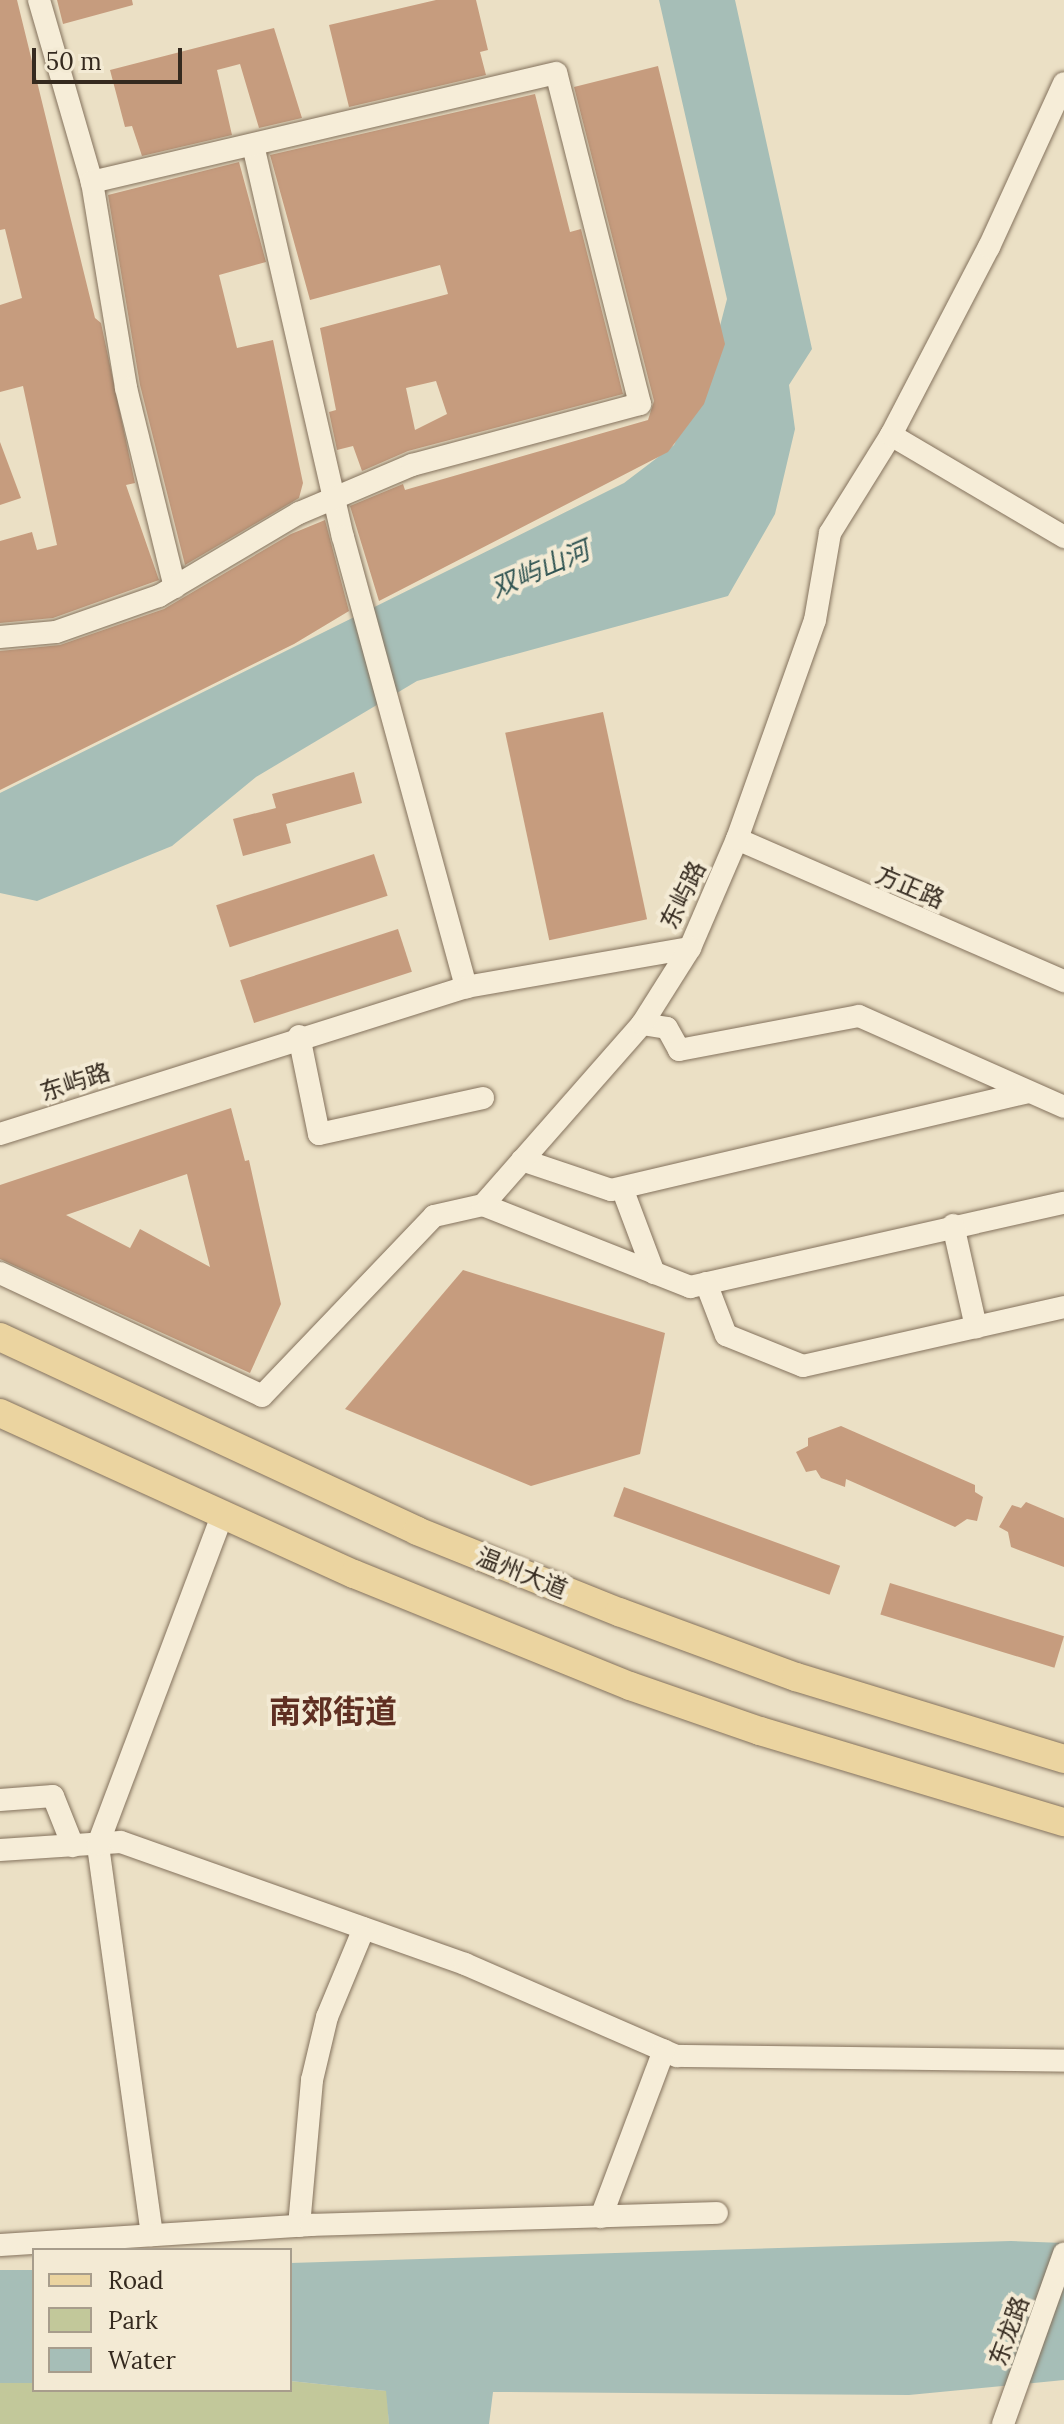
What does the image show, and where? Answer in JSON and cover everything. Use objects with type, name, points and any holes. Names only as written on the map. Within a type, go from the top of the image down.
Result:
[{"type":"main road","name":"温州大道","points":[[0,1337],[417,1531],[796,1677],[1064,1759]]},
{"type":"main road","points":[[0,1413],[223,1514],[630,1686],[760,1731],[1064,1822]]},
{"type":"street","points":[[39,0],[92,182],[126,388],[175,587]]},
{"type":"street","points":[[0,637],[56,632],[175,587],[333,495],[412,465],[640,404],[556,73],[92,182]]},
{"type":"street","name":"东屿路","points":[[0,1134],[299,1036],[466,987],[690,948],[737,839],[815,620],[830,533],[891,435],[989,247],[1062,91]]},
{"type":"street","points":[[253,145],[333,495],[466,987]]},
{"type":"street","points":[[891,435],[1064,537]]},
{"type":"street","name":"方正路","points":[[737,839],[1064,981]]},
{"type":"street","points":[[483,1205],[642,1024],[690,948]]},
{"type":"street","points":[[642,1024],[667,1028],[679,1050],[859,1016],[1064,1107]]},
{"type":"street","points":[[299,1036],[319,1134],[483,1098]]},
{"type":"street","points":[[522,1160],[611,1190],[1029,1092]]},
{"type":"street","points":[[622,1188],[654,1273]]},
{"type":"street","points":[[0,1273],[262,1396],[434,1216],[483,1205],[690,1287],[953,1225],[1064,1203]]},
{"type":"street","points":[[953,1225],[976,1327]]},
{"type":"street","points":[[706,1283],[726,1335],[803,1366],[1064,1307]]},
{"type":"street","points":[[152,2235],[98,1844],[223,1514]]},
{"type":"street","points":[[0,1800],[53,1796],[73,1846]]},
{"type":"street","points":[[0,1850],[121,1842],[465,1964],[677,2056],[1064,2061]]},
{"type":"street","points":[[299,2226],[312,2080],[327,2017],[364,1928]]},
{"type":"street","points":[[601,2217],[664,2050]]},
{"type":"street","points":[[0,2245],[299,2226],[717,2213]]},
{"type":"street","name":"东龙路","points":[[1003,2424],[1064,2254]]},
{"type":"green space","points":[[292,2381],[387,2391],[389,2424],[0,2424],[0,2383],[32,2383],[32,2392],[292,2392]]},
{"type":"water","name":"双屿山河","points":[[659,0],[735,0],[812,349],[789,385],[795,429],[775,514],[728,596],[417,681],[256,777],[172,846],[37,901],[0,893],[0,793],[624,483],[674,445],[708,372],[727,299]]},
{"type":"water","points":[[1011,2241],[1064,2243],[1064,2380],[909,2395],[493,2392],[489,2424],[389,2424],[386,2391],[292,2381],[292,2263]]},
{"type":"water","points":[[0,2270],[32,2270],[32,2383],[0,2383]]},
{"type":"building","points":[[0,0],[17,0],[95,318],[101,323],[135,483],[126,485],[159,580],[53,618],[0,623],[0,541],[32,532],[37,550],[57,545],[23,386],[0,392],[0,305],[22,298],[5,229],[0,230]]},
{"type":"building","points":[[57,0],[132,0],[133,5],[63,24]]},
{"type":"building","points":[[436,0],[476,0],[488,50],[480,52],[486,75],[349,107],[329,25]]},
{"type":"building","points":[[274,28],[302,118],[259,128],[240,64],[217,70],[232,135],[142,156],[132,126],[125,127],[110,70]]},
{"type":"building","points":[[658,66],[725,344],[704,404],[668,452],[379,601],[350,506],[403,484],[405,490],[648,420],[654,401],[574,87]]},
{"type":"building","points":[[535,94],[570,232],[581,229],[623,394],[408,451],[362,471],[353,446],[337,450],[329,412],[336,410],[320,328],[448,294],[440,265],[310,300],[270,155]],"holes":[[[436,381],[447,414],[415,430],[406,388]]]},
{"type":"building","points":[[239,162],[266,262],[219,275],[237,348],[273,340],[303,483],[299,498],[185,565],[140,385],[108,195]]},
{"type":"building","points":[[0,442],[21,498],[0,505]]},
{"type":"building","points":[[325,520],[349,611],[294,644],[0,790],[0,651],[60,645],[164,609],[291,534]]},
{"type":"building","points":[[603,712],[647,919],[549,940],[505,733]]},
{"type":"building","points":[[354,772],[362,803],[286,824],[291,843],[243,856],[233,819],[276,808],[272,794]]},
{"type":"building","points":[[374,854],[388,896],[230,947],[216,905]]},
{"type":"building","points":[[398,929],[412,972],[254,1023],[240,980]]},
{"type":"building","points":[[231,1108],[245,1161],[249,1160],[281,1304],[250,1373],[0,1259],[0,1185]],"holes":[[[187,1174],[210,1267],[140,1229],[130,1248],[66,1215]]]},
{"type":"building","points":[[463,1270],[665,1333],[640,1454],[531,1486],[345,1409]]},
{"type":"building","points":[[841,1426],[975,1485],[975,1492],[983,1497],[977,1521],[967,1519],[955,1527],[846,1479],[845,1487],[821,1478],[816,1470],[806,1472],[796,1452],[808,1446],[808,1438]]},
{"type":"building","points":[[624,1487],[840,1566],[830,1595],[613,1516]]},
{"type":"building","points":[[1026,1502],[1064,1518],[1064,1567],[1011,1547],[1008,1532],[999,1527],[1012,1505],[1021,1508]]},
{"type":"building","points":[[890,1583],[1064,1636],[1054,1668],[880,1615]]},
{"type":"district","name":"南郊街道","points":[[333,1712]]}]
